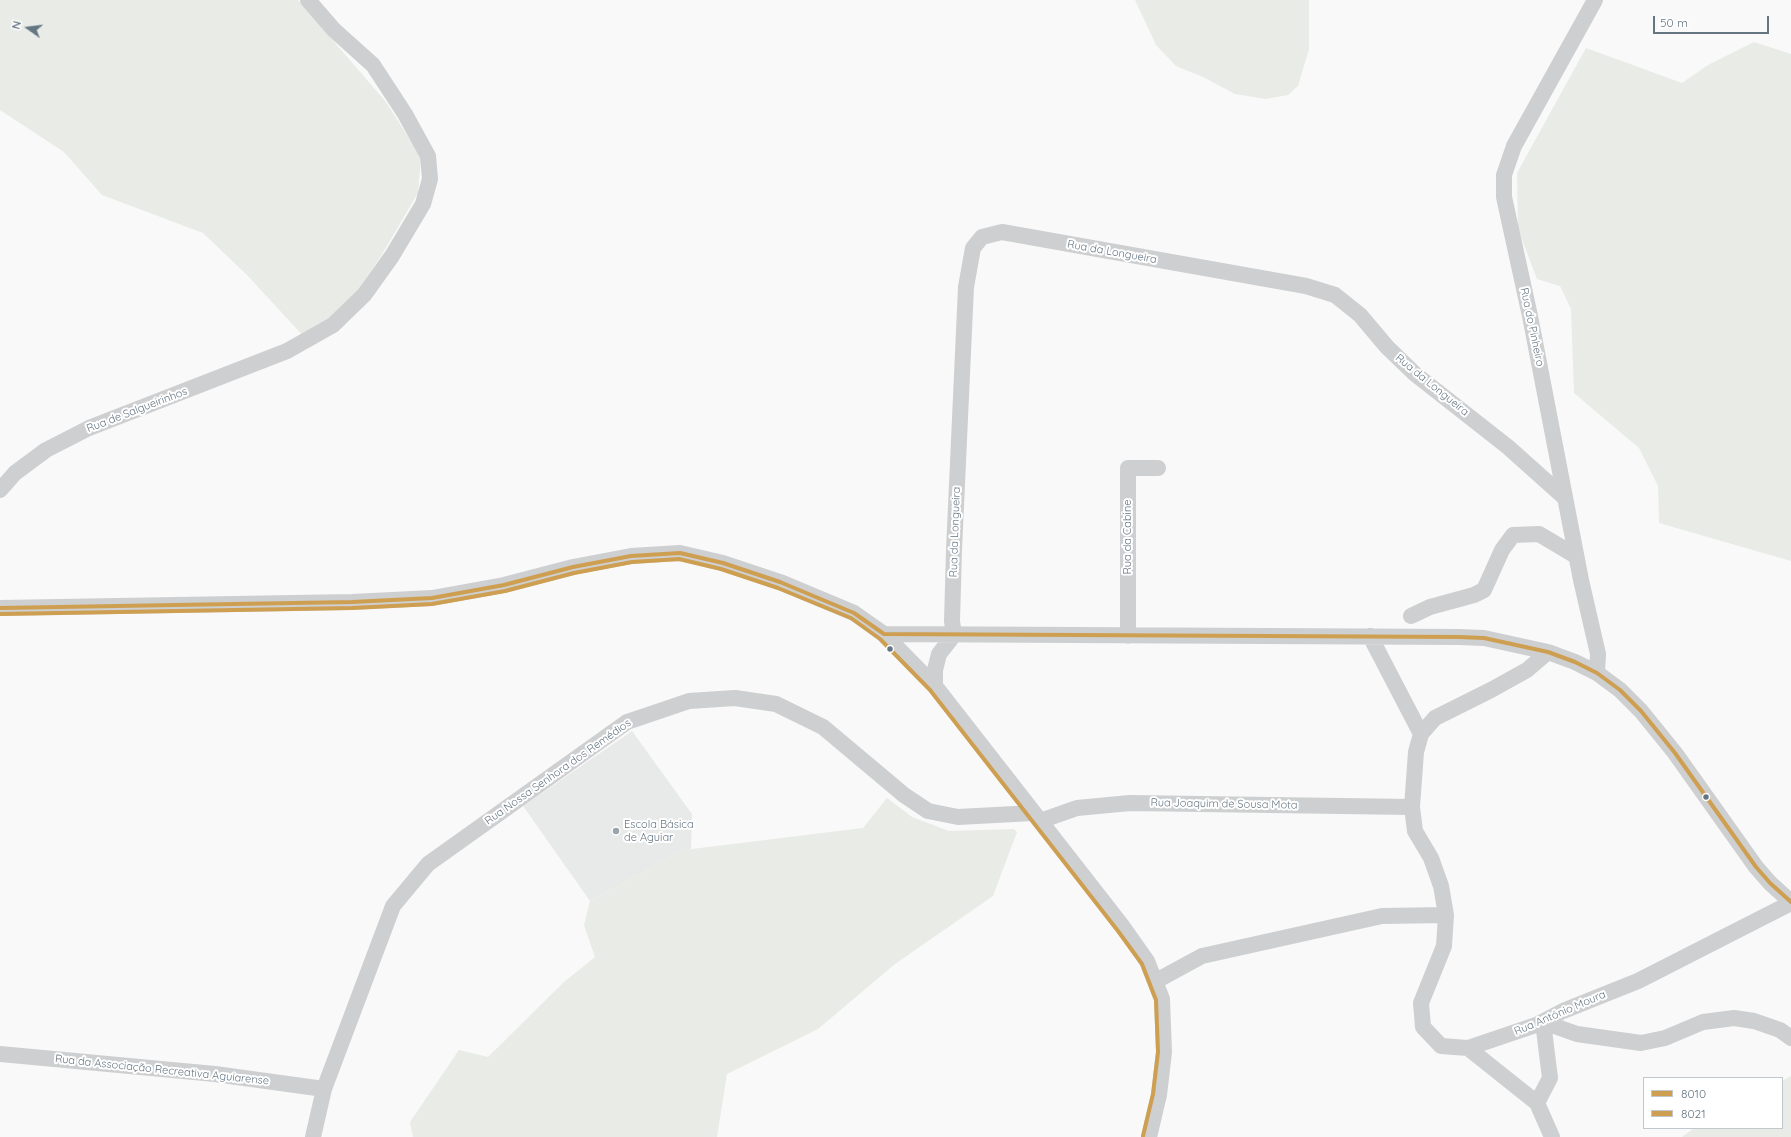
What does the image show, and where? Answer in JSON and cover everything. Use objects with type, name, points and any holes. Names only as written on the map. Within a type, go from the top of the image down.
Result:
[{"type":"street","name":"Rua de Salgueirinhos","points":[[0,490],[15,473],[46,450],[89,428],[287,351],[333,325],[364,294],[392,256],[423,204],[430,179],[428,156],[405,114],[373,65],[334,30],[308,0]]},
{"type":"street","name":"Rua do Pinheiro","points":[[1595,0],[1514,146],[1504,175],[1504,197],[1530,316],[1576,556],[1598,654],[1596,673]]},
{"type":"street","name":"Rua da Longueira","points":[[954,635],[952,621],[954,550],[966,287],[973,248],[982,237],[1002,232],[1306,286],[1335,295],[1360,315],[1387,347],[1415,374],[1508,447],[1565,498]]},
{"type":"street","name":"Rua da Cabine","points":[[1128,636],[1128,468],[1158,468]]},
{"type":"street","points":[[1411,616],[1430,606],[1474,595],[1484,590],[1502,550],[1513,535],[1539,534],[1576,556]]},
{"type":"street","points":[[0,608],[352,602],[432,598],[504,585],[572,567],[623,557],[680,553],[723,563],[787,585],[854,613],[884,634],[935,686],[1138,946],[1147,961],[1162,999],[1164,1052],[1159,1095],[1149,1137]]},
{"type":"street","points":[[884,634],[1370,636],[1484,638],[1548,652],[1575,662],[1596,673],[1620,690],[1641,711],[1675,753],[1756,868],[1791,902]]},
{"type":"street","points":[[935,686],[935,670],[939,654],[954,635]]},
{"type":"street","points":[[1370,636],[1421,734],[1435,718],[1527,670],[1548,652]]},
{"type":"street","name":"Rua Nossa Senhora dos Remédios","points":[[313,1137],[324,1089],[393,906],[428,864],[626,722],[689,701],[735,698],[776,704],[823,727],[904,795],[928,811],[958,817],[1036,817]]},
{"type":"street","name":"Rua António Moura","points":[[1421,734],[1416,752],[1412,807],[1415,831],[1431,858],[1441,886],[1446,915],[1444,946],[1421,1003],[1423,1027],[1441,1046],[1468,1048],[1543,1022],[1563,1011],[1638,981],[1791,902]]},
{"type":"street","name":"Rua Joaquim de Sousa Mota","points":[[1036,817],[1077,808],[1130,803],[1412,807]]},
{"type":"street","points":[[1156,981],[1202,956],[1382,916],[1446,915]]},
{"type":"street","points":[[1537,1103],[1550,1078],[1543,1022],[1577,1034],[1641,1043],[1665,1038],[1703,1022],[1734,1018],[1754,1021],[1780,1030],[1791,1038]]},
{"type":"street","points":[[1468,1048],[1537,1103],[1552,1137]]},
{"type":"street","name":"Rua da Associação Recreativa Aguiarense","points":[[0,1054],[215,1074],[324,1089]]},
{"type":"shaded area","points":[[0,0],[298,0],[386,102],[421,157],[418,193],[381,256],[330,331],[307,340],[247,275],[203,233],[102,195],[64,152],[0,110]]},
{"type":"shaded area","points":[[1135,0],[1309,0],[1309,49],[1298,86],[1288,95],[1266,99],[1235,94],[1203,77],[1176,66],[1156,45]]},
{"type":"shaded area","points":[[1754,42],[1791,54],[1791,561],[1659,523],[1658,486],[1639,448],[1574,393],[1571,309],[1560,286],[1537,279],[1518,229],[1517,173],[1586,48],[1682,83],[1708,65]]},
{"type":"shaded area","name":"Escola Básica de Aguiar","points":[[632,731],[692,814],[691,849],[684,850],[590,901],[523,806]]},
{"type":"shaded area","points":[[887,798],[912,817],[949,831],[1014,829],[1017,832],[993,896],[895,964],[818,1029],[727,1074],[717,1137],[413,1137],[410,1122],[459,1050],[488,1057],[564,982],[595,957],[584,925],[590,901],[684,850],[863,828]]},
{"type":"shaded area","points":[[1791,1076],[1791,1137],[1682,1137],[1693,1129],[1783,1129],[1783,1080]]},
{"type":"transit line","name":"8010","points":[[0,608],[352,602],[432,598],[504,585],[573,567],[631,556],[680,553],[723,563],[780,582],[854,613],[884,634]]},
{"type":"transit line","name":"8021","points":[[0,614],[352,608],[432,604],[505,591],[574,573],[632,562],[679,559],[721,569],[778,588],[851,618],[880,639],[930,690],[1118,931],[1142,964],[1156,1000],[1158,1052],[1153,1094],[1143,1136]]},
{"type":"transit line","name":"8010","points":[[884,634],[1459,637],[1484,638],[1548,652],[1575,662],[1597,673],[1620,690],[1641,711],[1675,753],[1756,867],[1770,883],[1791,902]]},
{"type":"place","name":"Escola Básica de Aguiar","points":[[616,831]]}]
